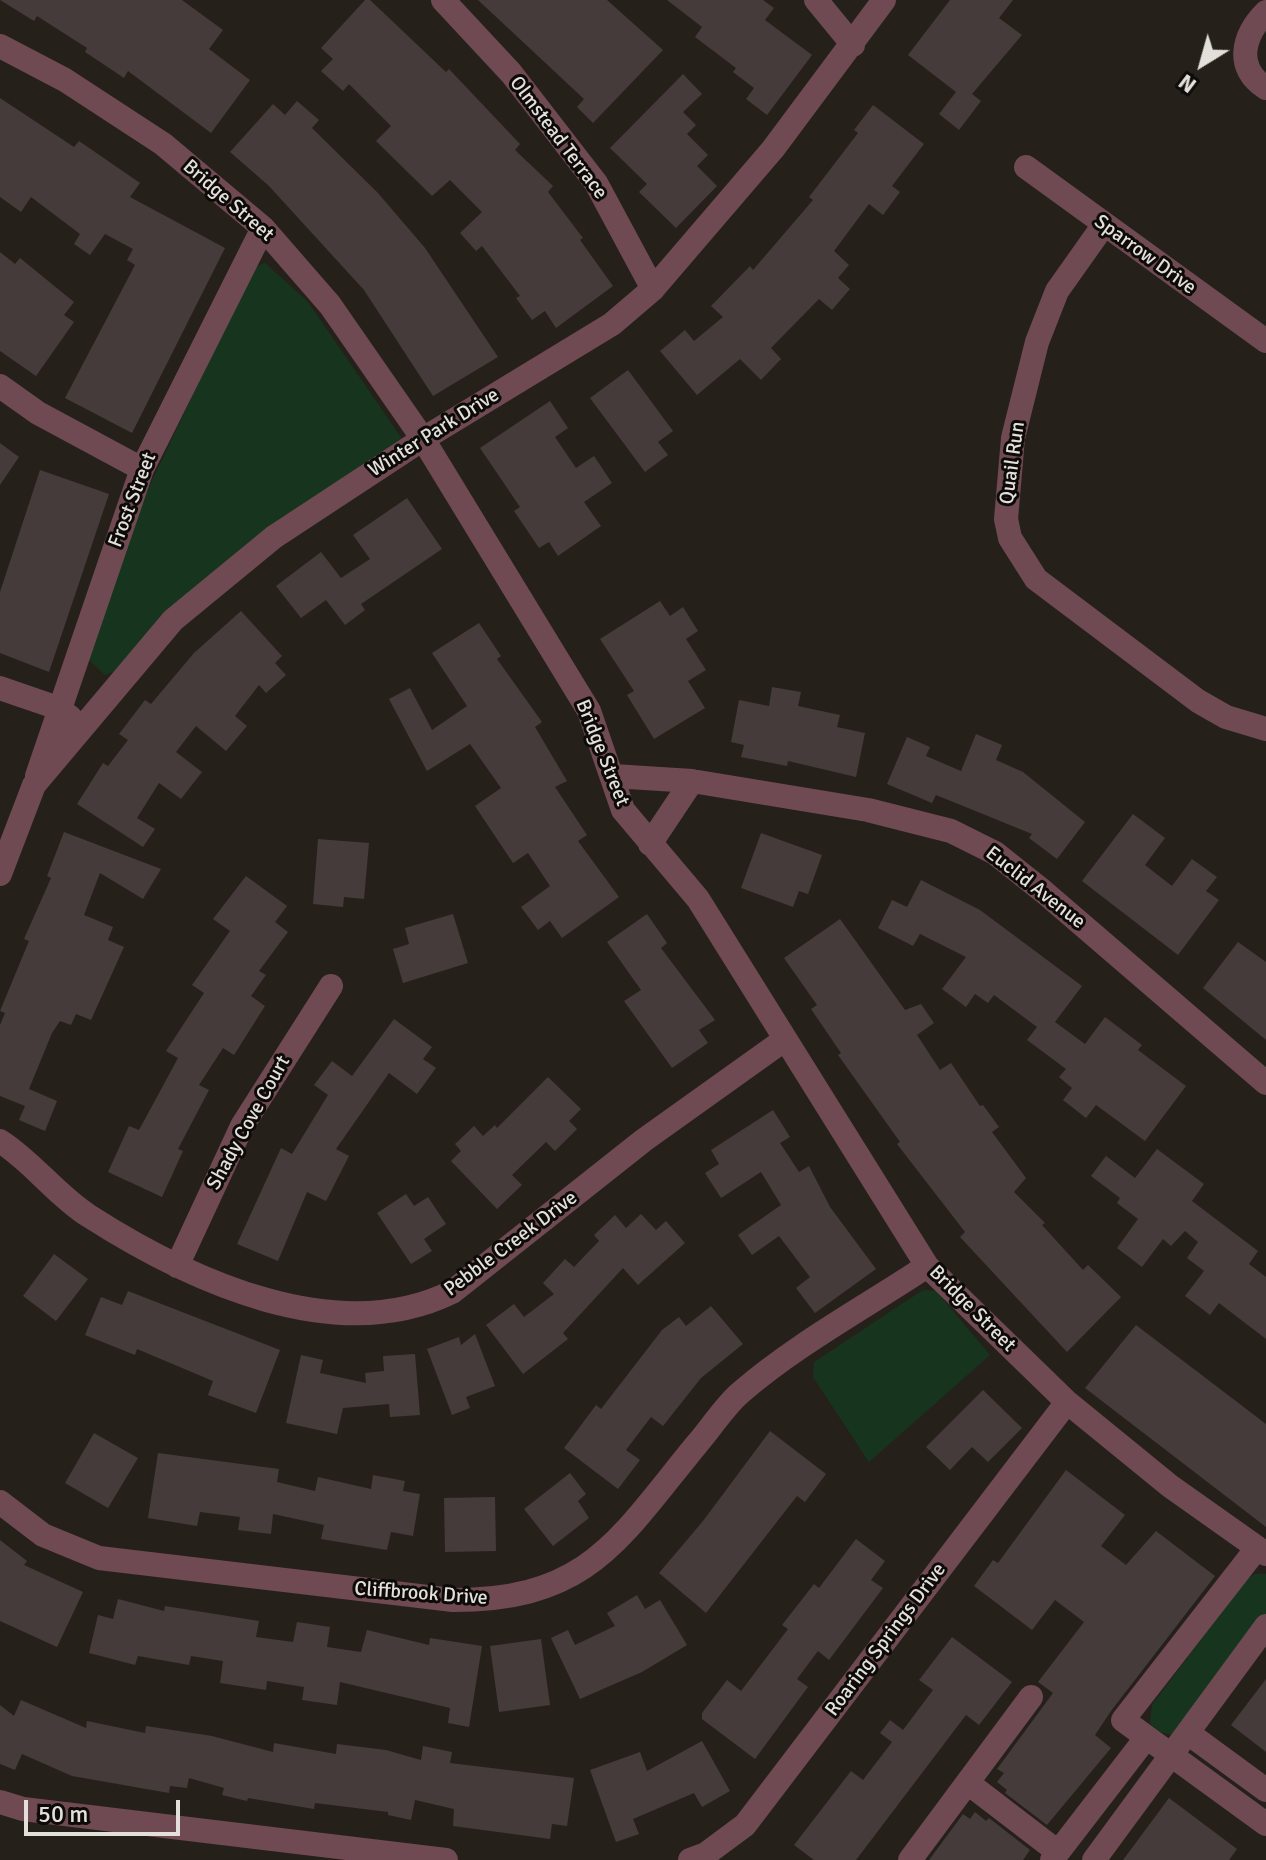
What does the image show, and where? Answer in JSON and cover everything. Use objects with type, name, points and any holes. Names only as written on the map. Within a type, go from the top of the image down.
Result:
[{"type":"street","name":"Olmstead Terrace","points":[[443,0],[511,73],[596,183],[653,289]]},
{"type":"street","points":[[816,0],[853,45]]},
{"type":"street","name":"Winter Park Drive","points":[[0,874],[34,785],[85,727],[132,665],[183,612],[274,537],[423,439],[612,324],[653,289],[773,149],[884,0]]},
{"type":"street","points":[[1266,12],[1245,41],[1244,59],[1252,75],[1266,88]]},
{"type":"street","name":"Bridge Street","points":[[0,46],[65,80],[163,144],[263,228],[330,305],[423,439],[589,711],[623,810],[698,899],[927,1266],[1067,1402],[1170,1486],[1261,1551],[1123,1720],[1266,1824]]},
{"type":"street","name":"Sparrow Drive","points":[[1026,167],[1103,226],[1266,341]]},
{"type":"street","name":"Quail Run","points":[[1103,226],[1057,291],[1037,342],[1013,438],[1006,482],[1006,519],[1010,538],[1036,579],[1198,701],[1226,717],[1266,729]]},
{"type":"street","name":"Frost Street","points":[[34,785],[142,469],[263,228]]},
{"type":"street","points":[[0,386],[38,413],[142,469]]},
{"type":"street","points":[[0,688],[58,708],[85,727]]},
{"type":"street","name":"Euclid Avenue","points":[[613,776],[692,781],[868,810],[951,831],[995,853],[1266,1083]]},
{"type":"street","points":[[650,844],[692,781]]},
{"type":"street","name":"Shady Cove Court","points":[[177,1266],[242,1126],[331,986]]},
{"type":"street","name":"Pebble Creek Drive","points":[[0,1141],[22,1155],[87,1215],[177,1266],[306,1311],[357,1316],[435,1300],[479,1273],[644,1140],[784,1040]]},
{"type":"street","name":"Cliffbrook Drive","points":[[0,1502],[43,1535],[111,1560],[453,1600],[495,1600],[523,1594],[560,1583],[616,1542],[739,1394],[927,1266]]},
{"type":"street","name":"Roaring Springs Drive","points":[[690,1860],[706,1854],[745,1825],[1067,1402]]},
{"type":"street","points":[[1094,1860],[1266,1626]]},
{"type":"street","points":[[910,1860],[1031,1697]]},
{"type":"street","points":[[1188,1733],[1266,1790]]},
{"type":"street","points":[[968,1783],[1055,1856],[1146,1738]]},
{"type":"street","points":[[0,1802],[23,1809],[446,1860]]},
{"type":"green space","points":[[265,263],[308,302],[402,439],[386,454],[252,540],[193,590],[117,670],[105,675],[87,658],[140,506],[253,268]]},
{"type":"green space","points":[[923,1290],[936,1291],[990,1355],[869,1462],[813,1377],[814,1362]]},
{"type":"green space","points":[[1255,1574],[1266,1574],[1266,1619],[1172,1735],[1160,1732],[1150,1724],[1152,1705],[1245,1581]]},
{"type":"building","points":[[0,0],[182,0],[223,30],[209,49],[250,80],[211,133],[128,71],[124,78],[85,52],[87,48],[37,16],[34,21]]},
{"type":"building","points":[[365,0],[370,0],[446,72],[449,69],[520,144],[515,150],[553,186],[548,192],[583,238],[580,240],[613,286],[556,328],[545,311],[532,320],[516,298],[520,296],[482,246],[476,251],[460,233],[482,212],[450,180],[432,196],[376,141],[391,126],[349,84],[343,91],[321,71],[333,59],[321,48]]},
{"type":"building","points":[[478,0],[607,0],[663,50],[593,123],[577,107],[584,99]]},
{"type":"building","points":[[667,0],[763,0],[774,8],[765,20],[812,55],[767,115],[746,99],[754,88],[733,72],[736,68],[695,37],[702,27]]},
{"type":"building","points":[[950,0],[1013,0],[999,18],[1022,35],[972,94],[981,101],[959,130],[939,114],[956,92],[908,55]]},
{"type":"building","points":[[683,74],[702,94],[683,112],[696,125],[687,134],[708,155],[697,166],[717,186],[676,228],[639,192],[647,184],[610,148]]},
{"type":"building","points":[[0,98],[74,147],[79,141],[140,183],[130,197],[225,248],[132,433],[65,398],[135,265],[127,260],[133,249],[105,234],[90,255],[74,244],[80,234],[31,197],[21,212],[0,197]]},
{"type":"building","points":[[297,101],[319,120],[312,128],[378,193],[425,248],[498,357],[433,396],[364,290],[269,186],[230,152],[273,104],[285,115]]},
{"type":"building","points":[[873,105],[924,144],[892,186],[900,192],[883,215],[869,204],[834,251],[849,265],[838,278],[850,289],[832,310],[819,299],[771,348],[781,359],[761,380],[740,359],[697,395],[660,351],[685,330],[694,341],[723,317],[711,306],[750,266],[753,270],[813,200],[809,197],[858,133],[854,130]]},
{"type":"building","points":[[0,252],[15,264],[20,258],[74,302],[64,315],[74,322],[36,376],[0,351]]},
{"type":"building","points":[[628,370],[673,431],[658,442],[668,455],[645,472],[590,398]]},
{"type":"building","points":[[550,401],[568,428],[555,437],[576,468],[594,456],[612,483],[584,502],[601,526],[558,556],[549,542],[539,548],[514,511],[520,507],[480,448]]},
{"type":"building","points":[[0,443],[19,457],[0,485]]},
{"type":"building","points":[[40,470],[109,494],[49,672],[0,653],[0,592]]},
{"type":"building","points":[[407,498],[442,549],[361,604],[365,610],[345,625],[326,600],[301,618],[276,586],[321,552],[341,578],[370,559],[353,535]]},
{"type":"building","points":[[660,601],[670,616],[683,607],[698,631],[686,639],[706,670],[688,681],[705,708],[654,739],[627,695],[634,691],[600,639]]},
{"type":"building","points":[[241,611],[282,656],[275,663],[286,675],[266,693],[259,685],[235,716],[247,726],[226,751],[196,726],[176,752],[202,772],[181,799],[159,783],[137,818],[155,829],[143,847],[77,804],[103,763],[108,766],[128,740],[119,734],[145,700],[151,704],[194,653]]},
{"type":"building","points":[[479,623],[501,656],[497,659],[542,722],[535,727],[567,781],[555,787],[587,835],[578,841],[619,897],[562,938],[550,921],[538,930],[521,907],[550,886],[528,853],[513,863],[475,806],[501,788],[470,744],[427,771],[389,699],[410,688],[432,730],[467,706],[432,653]]},
{"type":"building","points":[[772,687],[801,692],[798,706],[840,715],[837,727],[865,733],[856,777],[788,761],[787,766],[741,757],[744,745],[731,742],[739,700],[769,706]]},
{"type":"building","points":[[976,734],[1002,745],[996,760],[1023,772],[1085,822],[1057,859],[1029,838],[1032,834],[936,795],[932,803],[887,784],[907,737],[930,747],[926,756],[961,771]]},
{"type":"building","points":[[1133,814],[1165,838],[1145,865],[1172,886],[1192,859],[1217,877],[1206,891],[1219,900],[1178,955],[1082,881]]},
{"type":"building","points":[[64,832],[161,869],[143,899],[100,873],[84,915],[113,927],[108,940],[124,947],[91,1020],[76,1014],[71,1025],[60,1021],[52,1033],[29,1089],[57,1101],[45,1131],[19,1120],[25,1106],[0,1096],[0,1025],[5,1013],[0,1011],[29,941],[24,939],[51,878],[47,876]]},
{"type":"building","points":[[761,833],[822,855],[808,894],[799,891],[793,907],[741,888]]},
{"type":"building","points":[[318,839],[369,843],[364,899],[344,897],[343,907],[313,904]]},
{"type":"building","points":[[246,876],[287,906],[275,922],[288,932],[259,971],[266,975],[251,996],[265,1006],[234,1055],[223,1048],[199,1085],[209,1090],[178,1149],[183,1151],[162,1197],[108,1172],[129,1126],[139,1130],[178,1058],[166,1051],[204,993],[192,985],[230,931],[213,919]]},
{"type":"building","points":[[921,880],[980,910],[1082,986],[1055,1022],[1085,1044],[1105,1017],[1142,1045],[1138,1050],[1186,1086],[1145,1141],[1096,1105],[1086,1118],[1063,1100],[1072,1088],[1059,1077],[1066,1069],[1027,1040],[1037,1027],[994,995],[988,1003],[975,994],[966,1007],[942,989],[966,957],[920,934],[913,946],[878,928],[892,900],[907,907]]},
{"type":"building","points":[[453,914],[468,963],[403,983],[393,949],[409,944],[405,928]]},
{"type":"building","points":[[647,914],[667,943],[661,948],[715,1020],[699,1030],[708,1043],[672,1068],[624,1001],[641,990],[607,942]]},
{"type":"building","points":[[840,919],[905,1010],[921,1004],[934,1023],[917,1035],[940,1070],[951,1063],[980,1106],[983,1105],[999,1127],[992,1132],[1026,1178],[1014,1192],[1045,1223],[1042,1225],[1083,1270],[1088,1265],[1121,1297],[1067,1352],[960,1237],[965,1232],[897,1144],[900,1142],[838,1055],[841,1053],[811,1009],[817,1005],[784,958]]},
{"type":"building","points":[[1238,942],[1266,962],[1266,1040],[1203,988]]},
{"type":"building","points":[[394,1019],[432,1047],[423,1059],[436,1068],[417,1094],[389,1073],[336,1149],[349,1156],[326,1201],[307,1192],[278,1261],[237,1244],[281,1148],[292,1154],[328,1095],[314,1085],[332,1061],[352,1076]]},
{"type":"building","points":[[548,1077],[581,1109],[569,1121],[577,1129],[555,1151],[546,1142],[512,1175],[522,1185],[497,1209],[451,1161],[461,1151],[455,1144],[474,1126],[483,1136],[495,1125],[497,1128]]},
{"type":"building","points":[[773,1110],[790,1137],[780,1143],[799,1172],[809,1166],[830,1207],[876,1269],[815,1313],[796,1288],[810,1277],[779,1236],[752,1255],[738,1235],[781,1205],[761,1172],[721,1198],[705,1173],[719,1164],[711,1150]]},
{"type":"building","points":[[1157,1149],[1204,1184],[1192,1201],[1258,1251],[1249,1264],[1266,1277],[1266,1339],[1219,1303],[1210,1315],[1185,1296],[1204,1271],[1187,1258],[1198,1242],[1185,1231],[1171,1246],[1163,1239],[1142,1267],[1117,1248],[1138,1219],[1117,1203],[1120,1198],[1091,1176],[1106,1156],[1135,1178]]},
{"type":"building","points":[[406,1194],[414,1206],[428,1197],[446,1224],[424,1239],[432,1251],[411,1264],[377,1213]]},
{"type":"building","points":[[641,1214],[656,1230],[666,1221],[685,1243],[638,1285],[623,1268],[563,1333],[568,1339],[523,1374],[486,1325],[514,1304],[524,1317],[554,1294],[543,1283],[565,1259],[574,1267],[599,1241],[594,1235],[615,1215],[626,1228]]},
{"type":"building","points":[[54,1254],[88,1279],[56,1321],[23,1296]]},
{"type":"building","points":[[128,1291],[280,1350],[256,1413],[208,1395],[213,1381],[137,1349],[135,1355],[85,1335],[101,1297],[122,1305]]},
{"type":"building","points":[[711,1306],[743,1344],[701,1378],[663,1426],[651,1417],[626,1450],[640,1460],[618,1489],[564,1448],[596,1405],[601,1409],[662,1330],[679,1317],[686,1326]]},
{"type":"building","points":[[1136,1325],[1266,1424],[1266,1527],[1085,1388]]},
{"type":"building","points":[[475,1334],[495,1386],[466,1397],[470,1408],[452,1415],[427,1349],[459,1337],[461,1345]]},
{"type":"building","points":[[415,1354],[420,1415],[390,1417],[389,1404],[343,1408],[337,1434],[286,1423],[301,1355],[323,1360],[320,1373],[366,1383],[365,1373],[384,1371],[383,1356]]},
{"type":"building","points":[[983,1390],[1022,1428],[988,1462],[972,1447],[950,1470],[926,1447]]},
{"type":"building","points":[[770,1431],[826,1474],[805,1502],[797,1496],[706,1613],[659,1573],[703,1521]]},
{"type":"building","points":[[94,1433],[138,1458],[108,1508],[65,1483]]},
{"type":"building","points":[[158,1453],[279,1469],[277,1482],[315,1491],[318,1477],[371,1489],[373,1475],[405,1481],[403,1491],[420,1494],[413,1536],[391,1532],[387,1550],[321,1539],[324,1525],[273,1514],[271,1534],[238,1530],[240,1517],[200,1512],[197,1526],[148,1518]]},
{"type":"building","points":[[1066,1470],[1125,1515],[1101,1546],[1126,1565],[1156,1531],[1215,1576],[1111,1711],[1095,1735],[1111,1748],[1047,1825],[1005,1793],[1007,1790],[997,1782],[1004,1773],[997,1769],[1053,1693],[1038,1682],[1084,1622],[1055,1600],[1032,1630],[974,1586],[993,1560],[998,1563]]},
{"type":"building","points":[[570,1473],[586,1494],[578,1501],[589,1518],[553,1546],[524,1509]]},
{"type":"building","points":[[495,1497],[496,1551],[445,1552],[444,1498]]},
{"type":"building","points":[[856,1539],[885,1561],[871,1580],[883,1588],[829,1660],[818,1651],[797,1679],[808,1687],[755,1759],[702,1719],[702,1713],[727,1680],[741,1691],[788,1629],[782,1625],[814,1584],[819,1588]]},
{"type":"building","points":[[0,1540],[27,1561],[24,1565],[83,1592],[57,1647],[0,1621]]},
{"type":"building","points":[[637,1595],[645,1609],[660,1600],[687,1645],[642,1672],[580,1699],[551,1638],[568,1630],[575,1645],[615,1626],[607,1613]]},
{"type":"building","points":[[118,1599],[164,1611],[165,1606],[259,1621],[256,1637],[293,1642],[297,1622],[330,1627],[327,1647],[361,1652],[367,1630],[429,1645],[430,1638],[482,1646],[469,1727],[448,1723],[450,1708],[340,1682],[337,1705],[302,1700],[304,1687],[267,1681],[266,1690],[220,1683],[223,1661],[191,1656],[189,1665],[138,1656],[135,1665],[89,1653],[98,1615],[113,1619]]},
{"type":"building","points":[[952,1637],[1012,1682],[979,1725],[966,1715],[856,1860],[814,1860],[794,1845],[851,1771],[863,1780],[892,1742],[880,1733],[890,1720],[903,1730],[933,1690],[919,1680]]},
{"type":"building","points":[[541,1639],[550,1705],[499,1712],[490,1646]]},
{"type":"building","points":[[1266,1679],[1266,1752],[1231,1725]]},
{"type":"building","points":[[21,1700],[86,1728],[87,1721],[145,1733],[146,1726],[212,1736],[273,1752],[274,1743],[336,1754],[337,1744],[386,1750],[421,1760],[423,1746],[452,1752],[450,1763],[574,1778],[567,1826],[552,1824],[550,1839],[453,1826],[454,1809],[415,1800],[411,1820],[388,1815],[388,1812],[315,1803],[314,1809],[248,1798],[247,1801],[222,1795],[224,1788],[189,1778],[187,1788],[170,1786],[169,1793],[72,1776],[22,1754],[15,1770],[0,1764],[0,1705],[14,1716]]},
{"type":"building","points":[[702,1741],[730,1791],[702,1807],[694,1793],[633,1819],[639,1834],[616,1842],[590,1770],[640,1752],[647,1771]]},
{"type":"building","points":[[1169,1798],[1237,1849],[1229,1860],[1123,1860]]},
{"type":"building","points":[[975,1812],[986,1821],[989,1818],[1030,1850],[1023,1860],[929,1860],[963,1814],[970,1819]]}]
